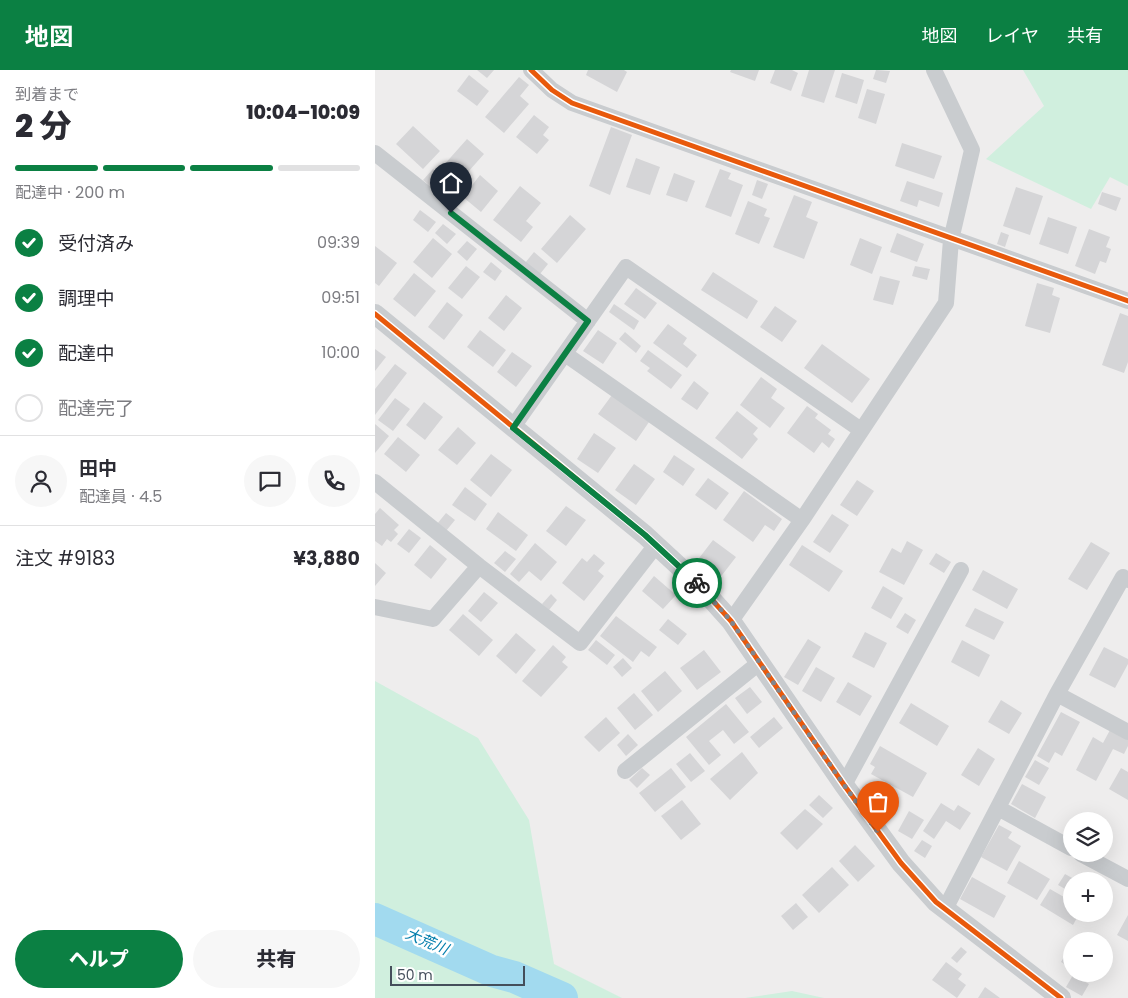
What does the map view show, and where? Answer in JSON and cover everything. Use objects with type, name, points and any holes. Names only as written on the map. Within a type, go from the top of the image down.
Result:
[{"type":"street","points":[[531,70],[552,90],[572,104],[951,240],[1128,301]]},
{"type":"street","points":[[731,621],[802,520],[946,303],[951,240],[972,150],[934,70]]},
{"type":"street","points":[[375,153],[588,321]]},
{"type":"street","points":[[513,428],[626,266],[861,430]]},
{"type":"street","points":[[375,314],[656,545],[696,582],[731,621],[844,785],[901,863],[936,902],[1061,998]]},
{"type":"street","points":[[565,354],[802,520]]},
{"type":"street","points":[[375,482],[479,566],[581,643],[656,545]]},
{"type":"street","points":[[375,607],[433,620],[479,566]]},
{"type":"street","points":[[844,785],[961,570]]},
{"type":"street","points":[[945,909],[1057,694],[1123,577],[1128,580]]},
{"type":"street","points":[[625,771],[759,663]]},
{"type":"street","points":[[1057,694],[1128,732]]},
{"type":"street","points":[[997,808],[1063,844]]},
{"type":"street","points":[[1096,862],[1128,879]]},
{"type":"green space","points":[[1023,70],[1128,70],[1128,186],[1110,177],[1091,209],[986,159],[1044,106]]},
{"type":"green space","points":[[375,681],[478,738],[529,820],[554,964],[622,998],[375,998]]},
{"type":"green space","points":[[792,991],[824,998],[745,998]]},
{"type":"building","points":[[477,70],[494,70],[487,78]]},
{"type":"building","points":[[588,70],[624,70],[627,72],[617,92],[586,75]]},
{"type":"building","points":[[731,70],[759,70],[755,81],[730,72]]},
{"type":"building","points":[[775,70],[792,70],[798,73],[791,91],[770,83]]},
{"type":"building","points":[[809,70],[835,70],[824,103],[801,96]]},
{"type":"building","points":[[876,70],[890,71],[886,83],[873,79]]},
{"type":"building","points":[[842,73],[864,80],[857,104],[835,97]]},
{"type":"building","points":[[469,75],[489,91],[477,106],[457,91]]},
{"type":"building","points":[[519,77],[529,85],[520,96],[529,104],[504,133],[485,117]]},
{"type":"building","points":[[867,89],[885,94],[876,124],[858,118]]},
{"type":"building","points":[[534,115],[549,127],[543,135],[549,140],[537,154],[516,137]]},
{"type":"building","points":[[413,126],[440,151],[423,169],[396,144]]},
{"type":"building","points":[[611,127],[632,135],[610,195],[589,186]]},
{"type":"building","points":[[467,139],[484,154],[460,181],[443,166]]},
{"type":"building","points":[[902,143],[942,156],[934,179],[895,166]]},
{"type":"building","points":[[636,158],[660,167],[650,195],[626,187]]},
{"type":"building","points":[[433,169],[449,183],[439,194],[423,180]]},
{"type":"building","points":[[720,169],[731,173],[728,179],[743,185],[731,217],[705,207]]},
{"type":"building","points":[[674,173],[695,181],[687,202],[666,195]]},
{"type":"building","points":[[480,175],[498,191],[481,212],[463,197]]},
{"type":"building","points":[[757,180],[768,184],[762,199],[752,195]]},
{"type":"building","points":[[907,181],[943,193],[939,207],[919,200],[917,207],[900,201]]},
{"type":"building","points":[[520,186],[541,203],[526,221],[533,227],[521,242],[493,220]]},
{"type":"building","points":[[1016,187],[1043,196],[1030,235],[1003,226]]},
{"type":"building","points":[[1102,192],[1121,198],[1116,211],[1098,204]]},
{"type":"building","points":[[794,195],[812,202],[806,217],[818,222],[804,259],[773,247]]},
{"type":"building","points":[[748,201],[767,209],[764,216],[770,218],[759,244],[735,234]]},
{"type":"building","points":[[420,210],[436,222],[428,232],[413,220]]},
{"type":"building","points":[[570,215],[586,229],[557,263],[541,249]]},
{"type":"building","points":[[1048,217],[1077,227],[1068,254],[1039,244]]},
{"type":"building","points":[[443,224],[456,234],[447,244],[435,233]]},
{"type":"building","points":[[1089,229],[1110,237],[1106,247],[1111,249],[1106,263],[1100,261],[1095,274],[1075,266]]},
{"type":"building","points":[[1001,232],[1009,235],[1005,247],[997,244]]},
{"type":"building","points":[[897,233],[924,244],[917,262],[890,252]]},
{"type":"building","points":[[433,238],[452,254],[432,278],[413,262]]},
{"type":"building","points":[[860,238],[882,247],[872,274],[850,265]]},
{"type":"building","points":[[467,241],[477,249],[467,261],[457,252]]},
{"type":"building","points":[[375,246],[397,263],[379,286],[375,283]]},
{"type":"building","points":[[534,252],[548,264],[540,274],[525,263]]},
{"type":"building","points":[[491,262],[502,271],[495,281],[483,272]]},
{"type":"building","points":[[466,266],[480,277],[462,299],[448,288]]},
{"type":"building","points":[[915,266],[930,269],[927,280],[912,276]]},
{"type":"building","points":[[713,272],[758,301],[747,319],[701,290]]},
{"type":"building","points":[[414,273],[436,291],[415,317],[393,299]]},
{"type":"building","points":[[880,276],[900,281],[893,305],[873,300]]},
{"type":"building","points":[[1037,283],[1054,288],[1052,295],[1060,298],[1050,333],[1025,326]]},
{"type":"building","points":[[636,288],[657,303],[645,319],[624,304]]},
{"type":"building","points":[[506,295],[522,308],[504,331],[488,318]]},
{"type":"building","points":[[447,302],[463,315],[444,340],[428,327]]},
{"type":"building","points":[[614,304],[639,321],[634,330],[609,312]]},
{"type":"building","points":[[775,306],[797,321],[782,342],[760,327]]},
{"type":"building","points":[[1120,313],[1128,316],[1128,362],[1124,373],[1102,365]]},
{"type":"building","points":[[668,324],[687,338],[683,344],[697,355],[687,368],[653,343]]},
{"type":"building","points":[[480,330],[506,350],[493,367],[467,347]]},
{"type":"building","points":[[598,330],[617,343],[603,364],[583,351]]},
{"type":"building","points":[[625,332],[641,346],[636,353],[619,339]]},
{"type":"building","points":[[822,344],[870,379],[852,403],[804,368]]},
{"type":"building","points":[[375,349],[386,357],[375,371]]},
{"type":"building","points":[[648,350],[682,375],[671,389],[647,371],[650,368],[640,361]]},
{"type":"building","points":[[512,352],[532,366],[516,387],[497,372]]},
{"type":"building","points":[[395,364],[407,373],[375,415],[375,389]]},
{"type":"building","points":[[761,377],[777,389],[771,398],[785,408],[770,428],[740,405]]},
{"type":"building","points":[[694,381],[709,393],[697,410],[681,399]]},
{"type":"building","points":[[612,395],[649,422],[636,441],[598,414]]},
{"type":"building","points":[[395,398],[410,409],[393,431],[378,420]]},
{"type":"building","points":[[424,402],[443,417],[425,440],[406,425]]},
{"type":"building","points":[[807,406],[818,414],[815,418],[831,430],[828,434],[835,439],[829,448],[822,442],[814,453],[787,433]]},
{"type":"building","points":[[737,411],[758,428],[753,434],[758,439],[742,459],[715,438]]},
{"type":"building","points":[[375,424],[389,436],[375,453]]},
{"type":"building","points":[[458,427],[476,443],[457,465],[438,450]]},
{"type":"building","points":[[594,433],[616,448],[598,473],[577,459]]},
{"type":"building","points":[[398,437],[420,455],[406,472],[384,454]]},
{"type":"building","points":[[491,454],[512,470],[491,497],[470,480]]},
{"type":"building","points":[[674,455],[695,469],[683,486],[663,472]]},
{"type":"building","points":[[634,464],[655,479],[636,505],[615,490]]},
{"type":"building","points":[[708,478],[729,493],[716,510],[695,495]]},
{"type":"building","points":[[857,480],[874,491],[857,516],[840,505]]},
{"type":"building","points":[[465,487],[487,504],[475,521],[452,505]]},
{"type":"building","points":[[744,491],[782,519],[774,531],[765,525],[753,542],[723,520]]},
{"type":"building","points":[[566,506],[586,520],[566,546],[546,531]]},
{"type":"building","points":[[380,508],[399,525],[394,530],[398,534],[391,542],[387,539],[382,546],[375,541],[375,514]]},
{"type":"building","points":[[498,512],[528,535],[516,551],[486,529]]},
{"type":"building","points":[[446,513],[455,520],[446,531],[437,524]]},
{"type":"building","points":[[832,514],[849,525],[830,553],[813,542]]},
{"type":"building","points":[[409,529],[421,538],[409,553],[397,544]]},
{"type":"building","points":[[713,540],[736,557],[719,579],[696,562]]},
{"type":"building","points":[[907,541],[923,550],[904,585],[879,572],[892,548],[901,553]]},
{"type":"building","points":[[1091,542],[1110,553],[1087,590],[1068,579]]},
{"type":"building","points":[[535,543],[557,562],[541,581],[529,571],[519,582],[510,574]]},
{"type":"building","points":[[430,545],[447,559],[431,579],[414,565]]},
{"type":"building","points":[[802,545],[843,571],[829,592],[789,565]]},
{"type":"building","points":[[505,551],[516,559],[505,572],[494,563]]},
{"type":"building","points":[[936,553],[951,562],[944,573],[929,564]]},
{"type":"building","points":[[594,554],[605,563],[598,571],[604,576],[584,601],[562,583],[582,558],[587,562]]},
{"type":"building","points":[[375,563],[386,573],[375,586]]},
{"type":"building","points":[[983,570],[1018,589],[1007,609],[972,590]]},
{"type":"building","points":[[654,576],[676,595],[663,609],[642,591]]},
{"type":"building","points":[[883,586],[903,598],[891,619],[871,608]]},
{"type":"building","points":[[484,592],[498,603],[481,622],[468,611]]},
{"type":"building","points":[[551,594],[557,600],[549,610],[542,604]]},
{"type":"building","points":[[975,608],[1004,622],[994,640],[965,626]]},
{"type":"building","points":[[905,613],[916,620],[908,634],[896,627]]},
{"type":"building","points":[[463,614],[493,640],[479,656],[449,630]]},
{"type":"building","points":[[616,616],[657,647],[649,657],[641,651],[633,662],[600,636]]},
{"type":"building","points":[[668,619],[687,634],[678,645],[659,630]]},
{"type":"building","points":[[865,632],[887,643],[874,668],[852,657]]},
{"type":"building","points":[[516,633],[536,650],[516,674],[496,656]]},
{"type":"building","points":[[808,639],[821,647],[798,685],[784,677]]},
{"type":"building","points":[[596,640],[615,655],[607,665],[588,650]]},
{"type":"building","points":[[962,640],[990,655],[979,677],[951,662]]},
{"type":"building","points":[[553,645],[566,657],[562,662],[568,667],[541,697],[522,681]]},
{"type":"building","points":[[1104,647],[1128,659],[1128,664],[1115,688],[1089,675]]},
{"type":"building","points":[[704,650],[721,672],[697,690],[680,668]]},
{"type":"building","points":[[623,658],[632,668],[622,677],[613,667]]},
{"type":"building","points":[[816,667],[835,678],[821,702],[802,691]]},
{"type":"building","points":[[665,671],[682,691],[658,712],[641,691]]},
{"type":"building","points":[[848,682],[872,696],[860,716],[836,702]]},
{"type":"building","points":[[750,687],[762,702],[747,714],[735,698]]},
{"type":"building","points":[[634,693],[653,715],[635,730],[617,708]]},
{"type":"building","points":[[1001,700],[1022,713],[1009,734],[988,722]]},
{"type":"building","points":[[911,703],[949,726],[937,746],[899,723]]},
{"type":"building","points":[[726,704],[749,732],[734,744],[723,730],[709,741],[721,755],[709,765],[686,737]]},
{"type":"building","points":[[1061,712],[1080,722],[1062,756],[1055,752],[1049,763],[1037,756]]},
{"type":"building","points":[[606,717],[620,733],[599,752],[584,737]]},
{"type":"building","points":[[774,717],[783,728],[759,748],[750,737]]},
{"type":"building","points":[[1110,730],[1128,740],[1128,746],[1124,754],[1113,749],[1096,781],[1076,770],[1093,737],[1103,743]]},
{"type":"building","points":[[628,734],[638,745],[626,756],[617,745]]},
{"type":"building","points":[[880,746],[927,773],[913,797],[871,774],[875,767],[870,764]]},
{"type":"building","points":[[978,748],[995,759],[979,786],[961,775]]},
{"type":"building","points":[[742,752],[758,773],[730,800],[710,779]]},
{"type":"building","points":[[690,753],[705,771],[691,782],[676,764]]},
{"type":"building","points":[[1035,760],[1049,768],[1039,785],[1025,777]]},
{"type":"building","points":[[642,768],[650,775],[637,788],[629,780]]},
{"type":"building","points":[[671,768],[686,787],[655,812],[639,793]]},
{"type":"building","points":[[1121,768],[1128,772],[1128,800],[1109,789]]},
{"type":"building","points":[[1022,784],[1046,797],[1035,818],[1011,804]]},
{"type":"building","points":[[819,795],[833,808],[823,818],[809,805]]},
{"type":"building","points":[[682,800],[701,824],[681,840],[661,816]]},
{"type":"building","points":[[941,803],[954,811],[958,805],[971,813],[960,830],[946,821],[934,839],[923,831]]},
{"type":"building","points":[[805,809],[823,824],[797,850],[780,833]]},
{"type":"building","points":[[909,811],[924,820],[912,839],[898,831]]},
{"type":"building","points":[[999,825],[1012,832],[1008,838],[1021,846],[1007,871],[981,857]]},
{"type":"building","points":[[922,840],[932,846],[925,858],[914,851]]},
{"type":"building","points":[[855,845],[875,866],[858,882],[839,861]]},
{"type":"building","points":[[1019,861],[1050,879],[1037,900],[1007,883]]},
{"type":"building","points":[[832,867],[849,885],[819,913],[802,895]]},
{"type":"building","points":[[972,877],[1006,896],[994,918],[960,899]]},
{"type":"building","points":[[1063,877],[1063,888],[1058,885]]},
{"type":"building","points":[[1050,889],[1063,896],[1063,919],[1040,905]]},
{"type":"building","points":[[796,903],[808,917],[793,930],[781,916]]},
{"type":"building","points":[[1128,915],[1128,941],[1117,935]]},
{"type":"building","points":[[961,947],[967,952],[957,963],[951,958]]},
{"type":"building","points":[[946,962],[962,974],[958,979],[966,985],[957,998],[932,980]]},
{"type":"building","points":[[1069,982],[1085,982],[1089,984],[1082,996],[1066,987]]},
{"type":"building","points":[[985,987],[1000,998],[978,998]]},
{"type":"waterway","name":"大荒川","points":[[375,919],[492,971],[514,977],[562,998]]},
{"type":"cycle path","points":[[531,70],[552,90],[572,103],[1128,301]]},
{"type":"cycle path","points":[[375,314],[645,535],[696,582],[731,621],[844,785],[901,863],[936,902],[1061,998]]},
{"type":"way so far","points":[[697,583],[731,621],[745,640],[759,663],[878,832]]},
{"type":"route","points":[[451,213],[588,321],[513,428],[645,535],[697,583]]}]
